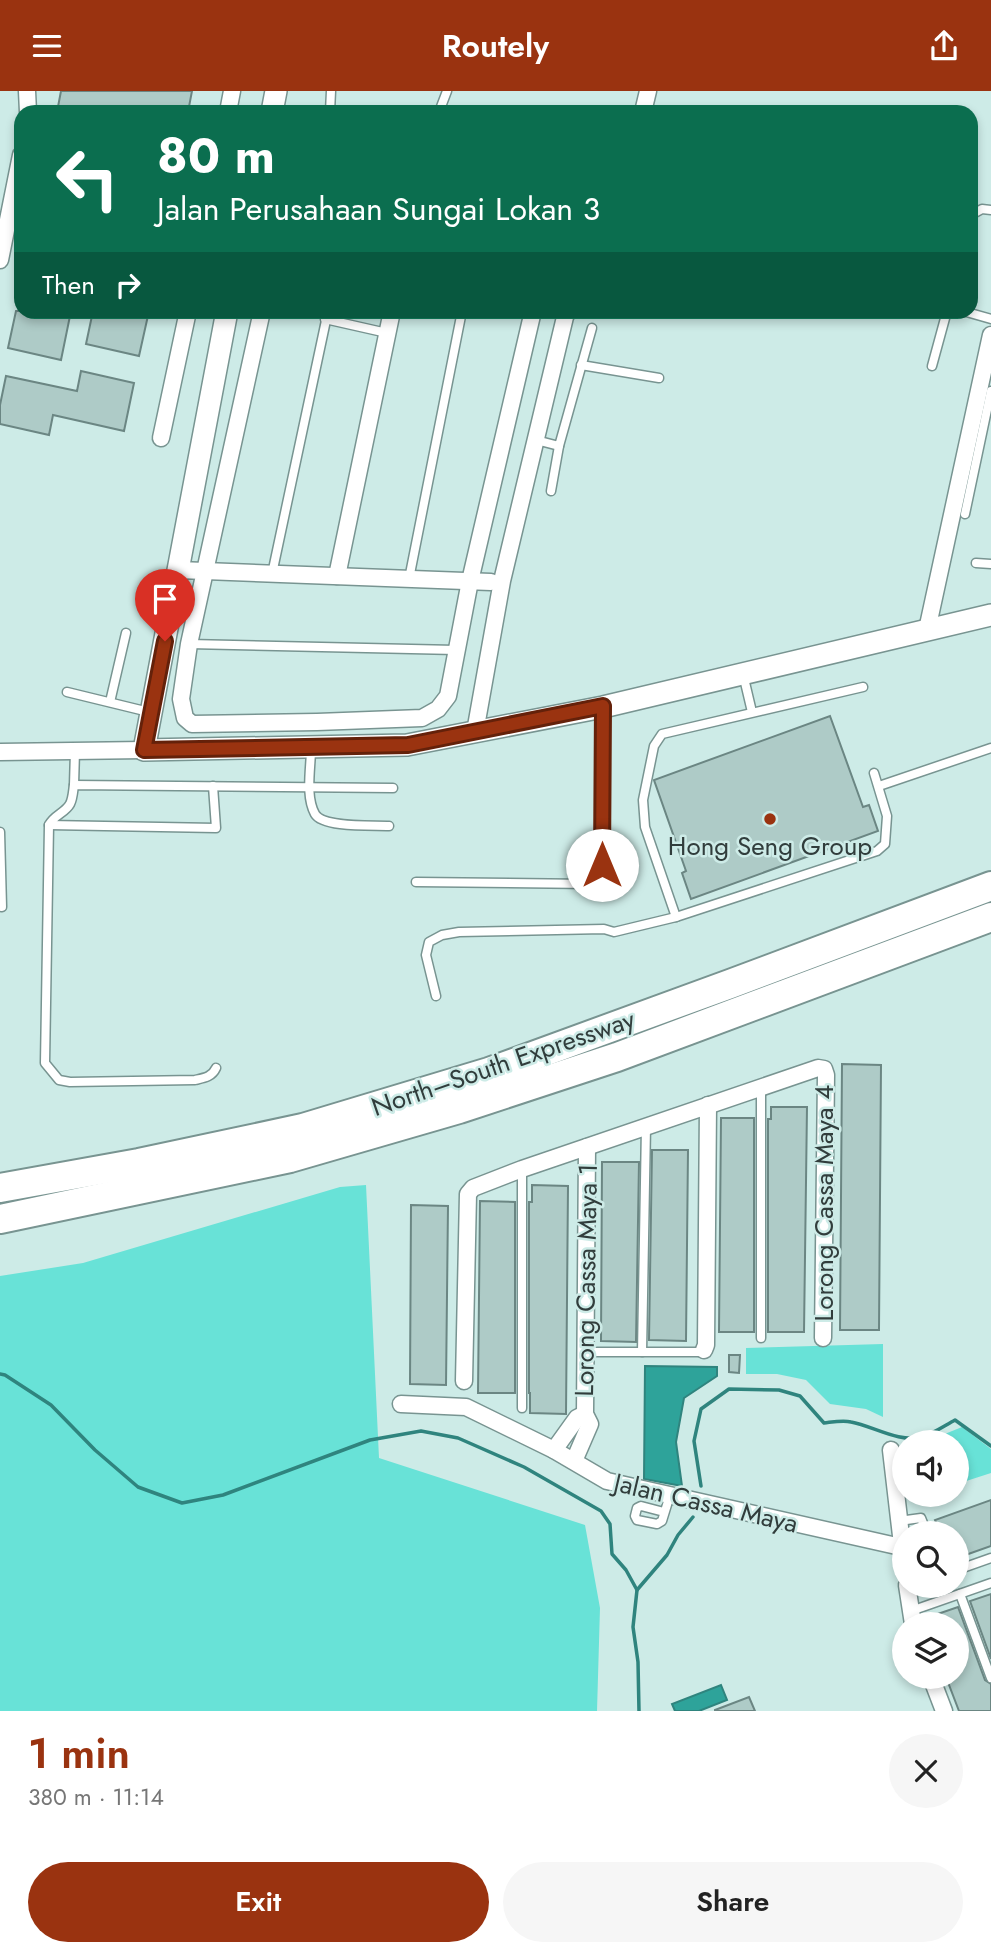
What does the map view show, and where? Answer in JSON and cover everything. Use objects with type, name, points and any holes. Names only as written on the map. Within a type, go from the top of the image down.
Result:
[{"type":"highway","name":"North–South Expressway","points":[[0,1188],[139,1163],[303,1128],[489,1072],[991,886]]},
{"type":"highway","name":"North–South Expressway","points":[[0,1219],[290,1157],[459,1108],[617,1057],[991,917]]},
{"type":"main road","points":[[226,319],[144,750],[408,745],[603,706],[991,615]]},
{"type":"street","points":[[0,260],[14,190]]},
{"type":"street","points":[[161,438],[186,319]]},
{"type":"street","points":[[260,319],[189,644],[181,699],[185,718],[192,724],[317,723],[422,718],[438,709],[448,696],[470,581],[531,319]]},
{"type":"street","points":[[338,576],[390,319]]},
{"type":"street","points":[[475,732],[497,582],[536,440],[565,319]]},
{"type":"street","points":[[927,630],[990,342]]},
{"type":"street","points":[[179,570],[497,582]]},
{"type":"street","points":[[0,753],[144,750]]},
{"type":"street","name":"Lorong Cassa Maya 4","points":[[761,1087],[818,1068],[824,1069],[826,1075],[823,1338]]},
{"type":"street","points":[[464,1381],[468,1194],[473,1188],[761,1087]]},
{"type":"street","points":[[704,1350],[708,1105]]},
{"type":"street","name":"Lorong Cassa Maya 1","points":[[574,1461],[590,1425],[585,1414],[587,1147]]},
{"type":"street","name":"Jalan Cassa Maya","points":[[401,1405],[467,1407],[554,1450],[607,1481],[892,1545]]},
{"type":"street","name":"Lorong Cassa Maya 1","points":[[554,1450],[577,1419],[585,1414]]},
{"type":"street","points":[[891,1450],[899,1521]]},
{"type":"street","points":[[936,1689],[944,1711]]},
{"type":"lane","points":[[272,574],[325,319]]},
{"type":"lane","points":[[340,319],[387,333]]},
{"type":"lane","points":[[409,579],[459,319]]},
{"type":"lane","points":[[932,366],[945,319]]},
{"type":"lane","points":[[551,491],[559,446],[592,328]]},
{"type":"lane","points":[[581,365],[659,378]]},
{"type":"lane","points":[[965,514],[991,391]]},
{"type":"lane","points":[[536,440],[559,446]]},
{"type":"lane","points":[[976,563],[991,564]]},
{"type":"lane","points":[[110,702],[126,633]]},
{"type":"lane","points":[[189,644],[456,650]]},
{"type":"lane","points":[[743,672],[752,712]]},
{"type":"lane","points":[[676,917],[645,827],[643,800],[654,746],[662,734],[863,687]]},
{"type":"lane","points":[[67,692],[151,712]]},
{"type":"lane","points":[[416,882],[591,884],[599,876],[602,865],[603,706]]},
{"type":"lane","points":[[312,748],[310,787],[316,815],[321,820],[332,823],[389,826]]},
{"type":"lane","points":[[879,786],[991,748]]},
{"type":"lane","points":[[75,751],[72,801],[53,817],[50,825],[45,1063],[60,1080],[70,1082],[195,1080],[208,1077],[216,1068]]},
{"type":"lane","points":[[436,996],[426,955],[429,942],[442,935],[458,932],[604,929],[614,932],[676,917],[877,851],[885,844],[887,816],[874,773]]},
{"type":"lane","points":[[74,785],[393,788]]},
{"type":"lane","points":[[50,825],[216,828],[213,786]]},
{"type":"lane","points":[[0,832],[2,907]]},
{"type":"lane","points":[[761,1087],[761,1338]]},
{"type":"lane","points":[[642,1352],[646,1126]]},
{"type":"lane","points":[[522,1169],[522,1408]]},
{"type":"lane","points":[[585,1352],[704,1350]]},
{"type":"lane","points":[[664,1512],[670,1495]]},
{"type":"lane","points":[[899,1521],[921,1518],[922,1521]]},
{"type":"lane","points":[[969,1566],[991,1558]]},
{"type":"lane","points":[[969,1591],[991,1583]]},
{"type":"lane","points":[[922,1612],[952,1598]]},
{"type":"lane","points":[[961,1598],[991,1678]]},
{"type":"shaded area","points":[[366,1185],[379,1458],[585,1525],[600,1608],[597,1711],[0,1711],[0,1276],[83,1263],[340,1187]]},
{"type":"shaded area","points":[[883,1344],[883,1417],[866,1409],[830,1404],[806,1380],[777,1374],[746,1374],[746,1348]]},
{"type":"shaded area","points":[[645,1366],[717,1367],[717,1376],[684,1398],[676,1442],[682,1486],[644,1479]]},
{"type":"shaded area","points":[[969,1432],[991,1449],[991,1473],[969,1480]]},
{"type":"shaded area","points":[[721,1685],[727,1700],[699,1711],[675,1711],[672,1704]]},
{"type":"building","points":[[61,91],[192,91],[189,105],[58,105]]},
{"type":"building","points":[[14,319],[69,319],[61,360],[8,348]]},
{"type":"building","points":[[91,319],[147,319],[139,356],[86,344]]},
{"type":"building","points":[[81,371],[134,383],[124,431],[53,415],[49,435],[0,424],[0,405],[6,376],[77,391]]},
{"type":"building","name":"Hong Seng Group","points":[[830,716],[863,807],[869,805],[878,831],[691,899],[682,873],[686,871],[654,780]]},
{"type":"building","points":[[842,1064],[881,1065],[879,1330],[840,1330]]},
{"type":"building","points":[[771,1107],[807,1107],[804,1332],[768,1332],[768,1119],[771,1119]]},
{"type":"building","points":[[721,1118],[754,1118],[754,1332],[719,1332]]},
{"type":"building","points":[[652,1150],[688,1150],[686,1341],[649,1340]]},
{"type":"building","points":[[602,1162],[639,1162],[636,1342],[601,1341]]},
{"type":"building","points":[[532,1185],[568,1186],[566,1414],[530,1413],[529,1202],[532,1202]]},
{"type":"building","points":[[480,1201],[515,1202],[515,1393],[478,1393]]},
{"type":"building","points":[[411,1205],[448,1206],[446,1385],[410,1384]]},
{"type":"building","points":[[729,1355],[740,1355],[739,1373],[729,1372]]},
{"type":"building","points":[[991,1500],[991,1546],[969,1554],[969,1521],[935,1520]]},
{"type":"building","points":[[991,1594],[991,1659],[970,1601]]},
{"type":"building","points":[[958,1607],[960,1612],[943,1612]]},
{"type":"building","points":[[969,1637],[985,1680],[991,1684],[991,1711],[959,1711],[951,1689],[969,1689]]},
{"type":"building","points":[[749,1697],[755,1711],[715,1711],[715,1710]]},
{"type":"waterway","points":[[0,1374],[51,1405],[95,1450],[138,1487],[182,1503],[223,1495],[370,1440],[421,1431],[458,1438],[524,1467],[601,1511],[610,1524],[612,1554],[626,1570],[637,1590],[633,1627],[638,1662],[639,1711]]},
{"type":"waterway","points":[[701,1486],[694,1441],[701,1409],[729,1389],[779,1390],[800,1396],[824,1423],[848,1421],[904,1438],[925,1436],[955,1420],[991,1446]]},
{"type":"waterway","points":[[637,1590],[667,1555],[678,1535],[693,1517]]},
{"type":"place","name":"Hong Seng Group","points":[[770,819]]},
{"type":"route","points":[[165,641],[144,750],[408,745],[603,706],[602,865]]}]
